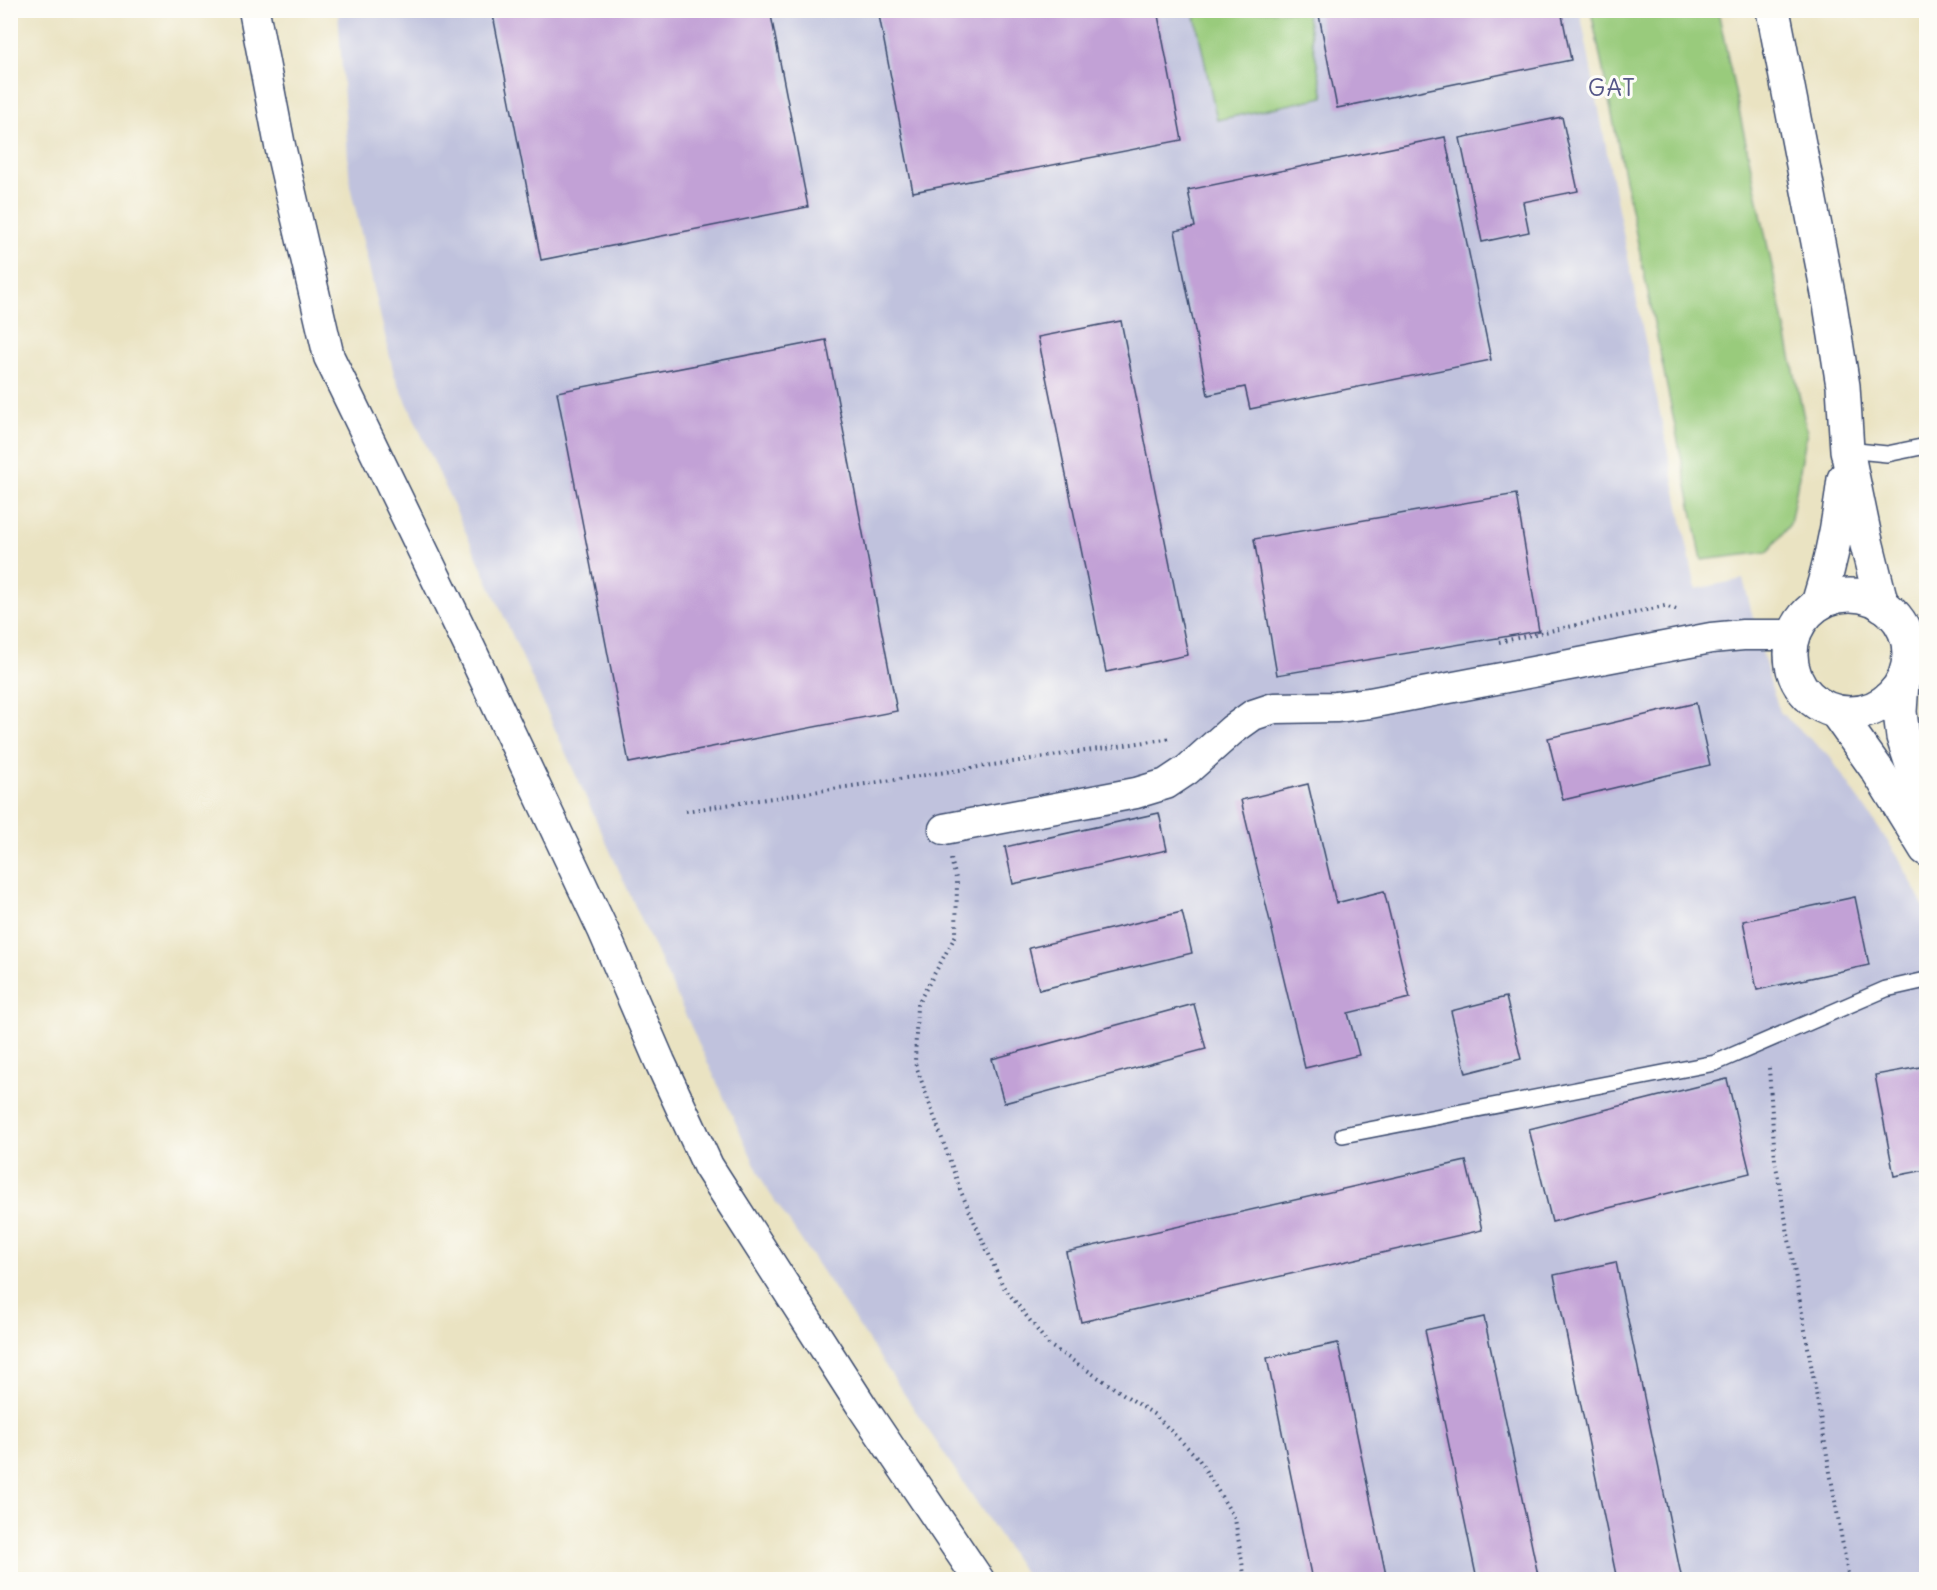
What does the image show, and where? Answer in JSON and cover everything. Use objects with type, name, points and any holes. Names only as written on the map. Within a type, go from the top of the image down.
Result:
[{"type":"street","points":[[254,10],[280,146],[329,357],[598,919],[708,1166],[863,1408],[979,1580]]},
{"type":"street","points":[[1773,10],[1830,304],[1843,386],[1847,450],[1882,605]]},
{"type":"street","points":[[1818,604],[1828,572],[1839,517],[1847,450]]},
{"type":"street","points":[[1902,682],[1890,697],[1874,708],[1855,713],[1836,712],[1818,704],[1803,691],[1794,674],[1790,654],[1794,635],[1803,618],[1818,604],[1836,596],[1855,595],[1874,600],[1890,611],[1917,642],[1902,682],[1900,712],[1903,737],[1926,808]]},
{"type":"street","points":[[944,829],[1136,793],[1166,784],[1187,770],[1253,715],[1274,708],[1336,707],[1370,703],[1711,638],[1743,635],[1794,635]]},
{"type":"street","points":[[1836,712],[1878,771],[1926,849]]},
{"type":"lane","points":[[1847,450],[1887,454],[1926,446]]},
{"type":"lane","points":[[1343,1135],[1714,1063],[1886,989],[1926,980]]},
{"type":"path","points":[[944,829],[957,882],[956,935],[917,1005],[915,1063],[961,1192],[1003,1286],[1049,1345],[1155,1415],[1198,1458],[1235,1519],[1245,1580]]},
{"type":"path","points":[[1767,1040],[1775,1161],[1849,1580]]},
{"type":"shaded area","points":[[338,11],[1580,11],[1696,589],[1743,579],[1780,712],[1830,757],[1899,858],[1926,911],[1926,1579],[1028,1579],[765,1186],[641,919],[394,374],[350,186]]},
{"type":"green space","points":[[1194,11],[1306,11],[1324,97],[1217,120]]},
{"type":"green space","points":[[1591,11],[1718,11],[1807,432],[1790,524],[1768,552],[1702,560]]},
{"type":"building","points":[[492,10],[770,10],[808,207],[541,260]]},
{"type":"building","points":[[878,10],[1157,10],[1182,140],[913,192]]},
{"type":"building","points":[[1318,10],[1561,10],[1571,60],[1337,108]]},
{"type":"building","points":[[1562,117],[1578,191],[1523,202],[1529,232],[1482,242],[1460,138]]},
{"type":"building","points":[[1445,137],[1491,360],[1250,409],[1245,387],[1208,395],[1175,231],[1195,227],[1188,190]]},
{"type":"building","points":[[1121,321],[1188,655],[1106,672],[1038,337]]},
{"type":"building","points":[[826,340],[897,711],[629,763],[557,392]]},
{"type":"building","points":[[1516,494],[1539,631],[1277,675],[1254,539]]},
{"type":"building","points":[[1696,703],[1710,765],[1563,800],[1548,738]]},
{"type":"building","points":[[1308,784],[1336,903],[1384,891],[1410,998],[1348,1013],[1359,1055],[1305,1068],[1241,800]]},
{"type":"building","points":[[1159,813],[1167,850],[1013,884],[1005,847]]},
{"type":"building","points":[[1855,897],[1869,965],[1757,990],[1743,921]]},
{"type":"building","points":[[1182,912],[1192,953],[1039,990],[1029,948]]},
{"type":"building","points":[[1506,997],[1521,1059],[1466,1073],[1451,1011]]},
{"type":"building","points":[[1194,1004],[1206,1049],[1004,1103],[992,1059]]},
{"type":"building","points":[[1926,1066],[1926,1170],[1894,1176],[1875,1075]]},
{"type":"building","points":[[1727,1079],[1750,1173],[1552,1222],[1529,1129]]},
{"type":"building","points":[[1466,1161],[1482,1230],[1081,1322],[1066,1252]]},
{"type":"building","points":[[1616,1262],[1682,1580],[1617,1580],[1554,1275]]},
{"type":"building","points":[[1484,1317],[1539,1580],[1477,1580],[1425,1330]]},
{"type":"building","points":[[1338,1343],[1387,1580],[1312,1580],[1267,1358]]},
{"type":"district","name":"GAT","points":[[1612,87]]}]
